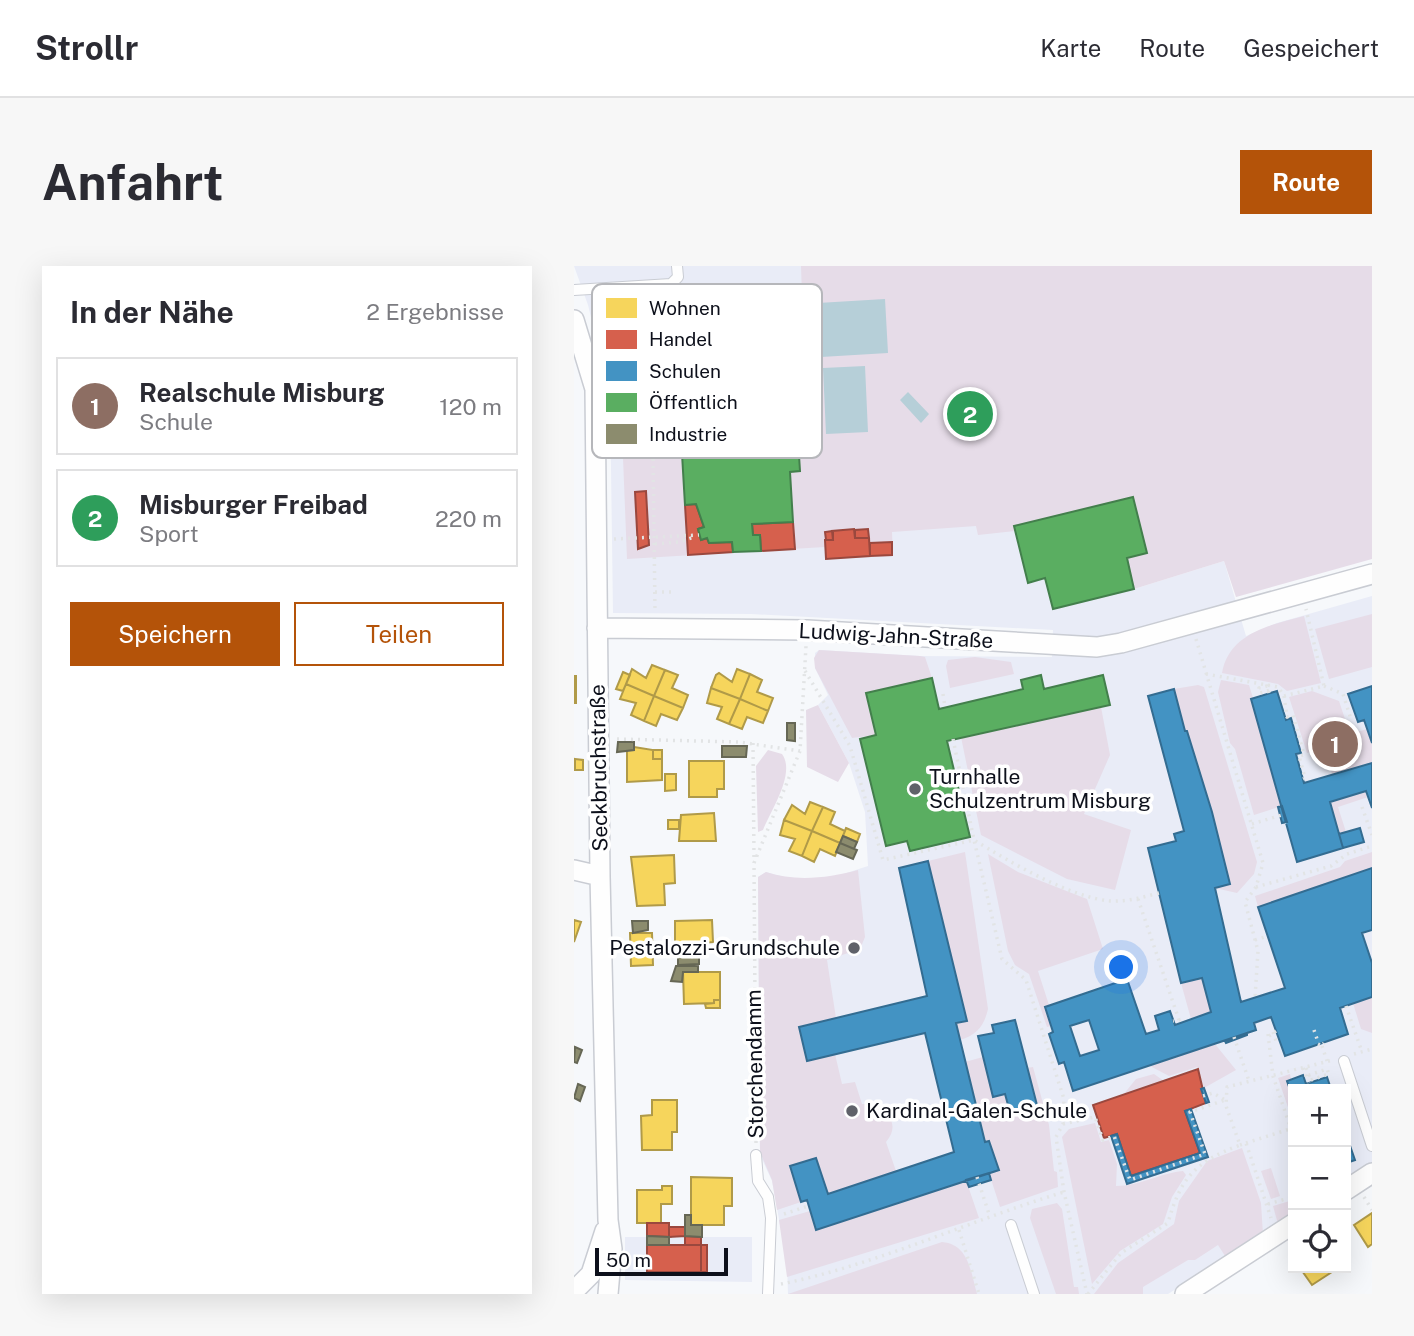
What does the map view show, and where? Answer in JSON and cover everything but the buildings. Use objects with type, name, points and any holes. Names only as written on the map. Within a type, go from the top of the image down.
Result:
[{"type":"street","name":"Seckbruchstraße","points":[[576,331],[592,380]]},
{"type":"street","name":"Seckbruchstraße","points":[[596,458],[600,876],[608,1220],[612,1249],[608,1294]]},
{"type":"street","name":"Ludwig-Jahn-Straße","points":[[597,628],[807,630],[1097,647],[1121,643],[1372,574]]},
{"type":"street","points":[[574,870],[600,876]]},
{"type":"street","points":[[1354,1192],[1372,1173]]},
{"type":"street","name":"Seckbruchstraße","points":[[574,1291],[591,1274],[601,1251],[608,1220]]},
{"type":"street","points":[[1185,1294],[1285,1230]]},
{"type":"lane","points":[[671,284],[678,277],[677,266]]},
{"type":"lane","points":[[574,290],[592,289]]},
{"type":"lane","points":[[1344,1061],[1372,1146]]},
{"type":"lane","name":"Storchendamm","points":[[756,1155],[758,1181],[768,1197],[771,1218],[768,1290]]},
{"type":"lane","points":[[1011,1225],[1034,1294]]},
{"type":"path","points":[[653,458],[654,627]]},
{"type":"path","points":[[597,540],[699,535],[679,542],[655,544]]},
{"type":"path","points":[[655,592],[672,592]]},
{"type":"path","points":[[1307,614],[1324,686]]},
{"type":"path","points":[[1192,623],[1263,863],[1256,887],[1245,902],[1258,951],[1255,998]]},
{"type":"path","name":"Storchendamm","points":[[756,1155],[754,863],[800,751],[807,630]]},
{"type":"path","points":[[805,671],[850,746],[883,860],[974,841],[1020,868],[1109,901],[1138,899],[1159,893]]},
{"type":"path","points":[[1206,674],[1278,687],[1287,716],[1293,715],[1304,755],[1299,755],[1305,778],[1303,779]]},
{"type":"path","points":[[1269,694],[1266,686],[1259,688],[1260,693],[1270,690],[1271,686]]},
{"type":"path","points":[[1283,699],[1324,686],[1343,694],[1352,719]]},
{"type":"path","points":[[943,694],[945,707]]},
{"type":"path","points":[[599,738],[753,743],[800,751]]},
{"type":"path","points":[[953,739],[1002,959],[1026,980],[1064,1099],[1063,1124],[1056,1137],[1064,1192],[1087,1294]]},
{"type":"path","points":[[753,743],[754,863]]},
{"type":"path","points":[[1362,807],[1372,835]]},
{"type":"path","points":[[1252,824],[1285,814]]},
{"type":"path","points":[[1256,887],[1331,866],[1347,854],[1372,846]]},
{"type":"path","points":[[1138,899],[1179,1020],[1173,1021]]},
{"type":"path","points":[[1255,940],[1268,936]]},
{"type":"path","points":[[1346,1006],[1362,1052]]},
{"type":"path","points":[[1043,1031],[1052,1028]]},
{"type":"path","points":[[1314,1030],[1327,1062]]},
{"type":"path","points":[[1271,1033],[1273,1076],[1288,1119]]},
{"type":"path","points":[[1234,1037],[1249,1081]]},
{"type":"path","points":[[1240,1145],[1225,1100],[1227,1087],[1372,1049]]},
{"type":"path","points":[[1305,1068],[1309,1075],[1327,1069],[1329,1074],[1308,1082],[1305,1068]]},
{"type":"path","points":[[1203,1096],[1213,1093],[1225,1100]]},
{"type":"path","points":[[1205,1156],[1190,1112],[1225,1100]]},
{"type":"path","points":[[1063,1124],[1095,1117],[1103,1140],[1114,1136],[1129,1180],[1288,1129]]},
{"type":"path","points":[[1246,1143],[1268,1205],[1285,1230]]},
{"type":"path","points":[[1087,1294],[1121,1253],[1168,1223],[1175,1198],[1205,1156]]},
{"type":"path","points":[[977,1177],[990,1217]]},
{"type":"path","points":[[768,1290],[959,1230],[1064,1192]]},
{"type":"path","points":[[1354,1192],[1372,1210]]},
{"type":"path","points":[[1268,1205],[1288,1199]]},
{"type":"path","points":[[771,1218],[808,1206]]},
{"type":"path","points":[[959,1230],[979,1294]]},
{"type":"shaded area","points":[[574,266],[1135,266],[1134,589],[1224,561],[1246,636],[1277,623],[1372,596],[1372,1162],[1351,1176],[1351,1084],[1288,1084],[1288,1217],[1168,1294],[788,1294],[787,1263],[772,1181],[760,1155],[758,877],[766,872],[792,879],[831,878],[868,866],[865,812],[849,763],[818,705],[828,695],[815,668],[815,653],[819,650],[920,656],[1052,657],[1053,630],[751,614],[613,613],[611,458],[822,458],[822,284],[592,284],[592,321]]},
{"type":"shaded area","points":[[801,266],[1372,266],[1372,559],[1236,597],[1224,561],[1134,589],[1127,558],[1132,497],[1014,526],[1015,531],[978,535],[976,526],[892,532],[893,556],[826,559],[825,547],[627,559],[623,458],[822,458],[822,284],[802,284]]},
{"type":"shaded area","points":[[1372,614],[1372,667],[1329,679],[1315,629]]},
{"type":"shaded area","points":[[1304,616],[1321,683],[1287,691],[1278,684],[1222,673],[1226,659],[1242,640],[1265,627]]},
{"type":"shaded area","points":[[819,650],[925,657],[932,678],[866,693],[876,735],[852,738],[815,668],[814,658]]},
{"type":"shaded area","points":[[975,657],[1011,662],[1014,674],[950,688],[946,666],[948,660]]},
{"type":"shaded area","points":[[1221,680],[1249,685],[1282,806],[1254,815],[1235,749],[1230,743],[1218,692]]},
{"type":"shaded area","points":[[1198,685],[1204,687],[1257,862],[1254,874],[1237,893],[1215,888],[1229,884],[1174,689]]},
{"type":"shaded area","points":[[1312,691],[1339,701],[1350,734],[1367,729],[1372,743],[1372,763],[1332,774],[1325,748],[1307,753],[1289,697]]},
{"type":"shaded area","points":[[818,705],[849,763],[838,782],[807,767],[806,710]]},
{"type":"shaded area","points":[[1101,707],[1110,755],[1084,814],[1131,830],[1115,890],[1067,879],[981,835],[961,737]]},
{"type":"shaded area","points":[[768,750],[782,754],[786,771],[776,802],[763,830],[758,832],[756,766]]},
{"type":"shaded area","points":[[1366,791],[1368,797],[1338,807],[1346,832],[1339,834],[1330,802]]},
{"type":"shaded area","points":[[965,852],[988,1009],[979,1029],[960,1040],[956,1023],[967,1020],[928,861]]},
{"type":"shaded area","points":[[1372,852],[1372,868],[1258,907],[1255,896],[1340,867],[1345,861]]},
{"type":"shaded area","points":[[988,854],[1018,872],[1087,899],[1103,949],[1038,971],[1049,1005],[1045,1007],[1051,1026],[1047,1027],[1029,974],[1015,965],[1008,951]]},
{"type":"shaded area","points":[[858,870],[865,937],[860,949],[827,960],[836,1018],[799,1027],[835,1054],[842,1084],[855,1082],[862,1104],[877,1108],[889,1116],[893,1128],[886,1142],[896,1171],[828,1194],[815,1158],[790,1166],[801,1202],[777,1210],[772,1180],[760,1152],[758,877],[766,872],[812,878]]},
{"type":"shaded area","points":[[1203,979],[1211,1012],[1191,1019],[1181,983]]},
{"type":"shaded area","points":[[1372,997],[1372,1033],[1361,1029],[1353,1003]]},
{"type":"shaded area","points":[[1215,1044],[1236,1070],[1204,1088],[1197,1067],[1169,1076],[1150,1066]]},
{"type":"shaded area","points":[[983,1057],[1005,1094],[1010,1112],[1027,1068],[1033,1067],[1049,1125],[1054,1171],[1057,1172],[1058,1187],[1000,1207],[989,1173],[999,1169],[989,1141],[985,1142],[965,1062]]},
{"type":"shaded area","points":[[1154,1074],[1164,1081],[1123,1095],[1136,1079]]},
{"type":"shaded area","points":[[1290,1074],[1291,1079],[1287,1081],[1288,1107],[1278,1078]]},
{"type":"shaded area","points":[[1095,1123],[1101,1142],[1109,1140],[1117,1164],[1116,1186],[1175,1172],[1183,1171],[1186,1175],[1172,1197],[1163,1224],[1120,1251],[1092,1284],[1062,1137],[1069,1129]]},
{"type":"shaded area","points":[[1242,1148],[1261,1203],[1263,1234],[1227,1259],[1218,1245],[1195,1260],[1188,1260],[1143,1287],[1143,1294],[1094,1294],[1118,1263],[1174,1224],[1179,1201],[1207,1161]]},
{"type":"shaded area","points":[[1271,1168],[1280,1196],[1271,1199],[1261,1171]]},
{"type":"shaded area","points":[[966,1180],[979,1218],[787,1277],[779,1220],[810,1211],[816,1229]]},
{"type":"shaded area","points":[[1288,1202],[1288,1217],[1278,1224],[1273,1206]]},
{"type":"shaded area","points":[[1057,1203],[1062,1209],[1074,1287],[1078,1287],[1079,1294],[1056,1294],[1030,1218],[1032,1209]]},
{"type":"shaded area","points":[[625,1237],[752,1237],[752,1282],[625,1280]]},
{"type":"shaded area","points":[[942,1242],[958,1248],[963,1254],[977,1294],[788,1294]]},
{"type":"water","points":[[885,299],[888,353],[822,357],[822,303]]},
{"type":"water","points":[[865,366],[868,432],[826,434],[823,368]]},
{"type":"water","points":[[908,392],[929,414],[921,423],[900,400]]},
{"type":"place","name":"Misburger Freibad","points":[[970,414]]},
{"type":"place","name":"Realschule Misburg","points":[[1335,744]]},
{"type":"place","name":"Turnhalle Schulzentrum Misburg","points":[[915,789]]},
{"type":"place","name":"Pestalozzi-Grundschule","points":[[854,948]]},
{"type":"place","name":"Kardinal-Galen-Schule","points":[[852,1111]]}]
